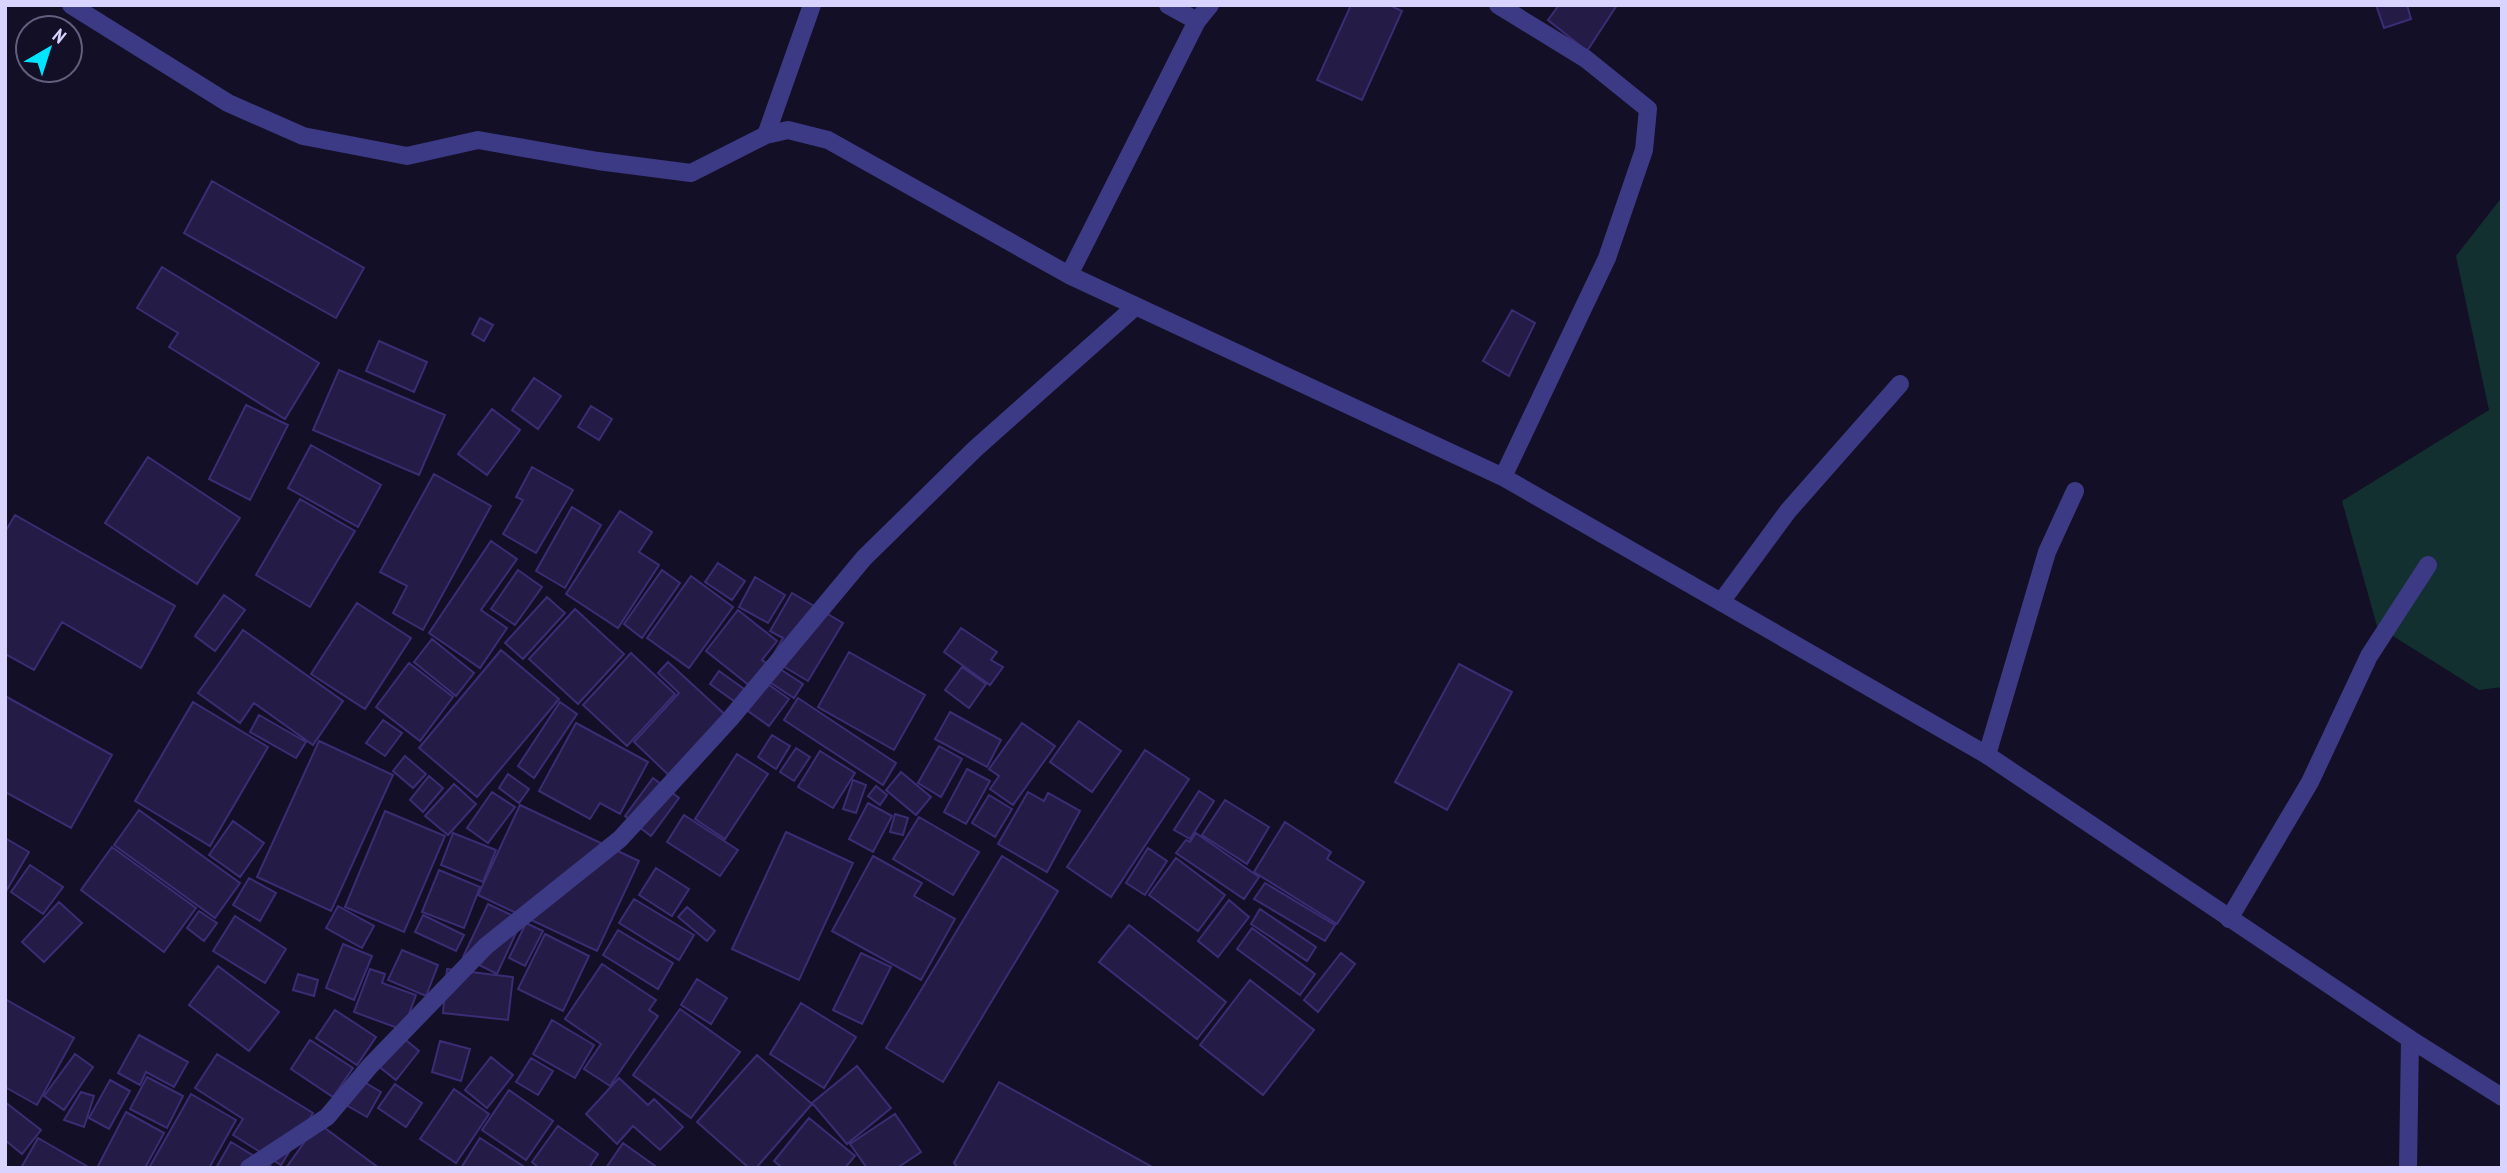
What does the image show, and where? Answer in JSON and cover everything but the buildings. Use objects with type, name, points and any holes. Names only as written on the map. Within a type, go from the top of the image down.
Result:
[{"type":"street","points":[[71,5],[228,103],[303,136],[407,156],[478,140],[598,161],[691,173],[766,135],[788,130],[828,141],[1069,275],[1503,477],[1987,755],[2229,919],[2502,1097]]},
{"type":"street","points":[[766,135],[812,5]]},
{"type":"street","points":[[1168,5],[1197,21]]},
{"type":"street","points":[[1069,275],[1197,21],[1210,5]]},
{"type":"street","points":[[1498,5],[1586,59],[1648,109],[1644,150],[1607,258],[1503,477]]},
{"type":"street","points":[[249,1168],[327,1117],[370,1066],[486,946],[620,839],[730,719],[864,558],[975,449],[1136,306]]},
{"type":"street","points":[[1721,602],[1788,511],[1900,384]]},
{"type":"street","points":[[1987,755],[2047,552],[2075,491]]},
{"type":"street","points":[[2229,919],[2310,782],[2369,656],[2428,565]]},
{"type":"street","points":[[2408,1168],[2410,1039]]},
{"type":"green space","points":[[2502,197],[2502,687],[2479,690],[2377,626],[2342,501],[2489,410],[2456,256]]}]
